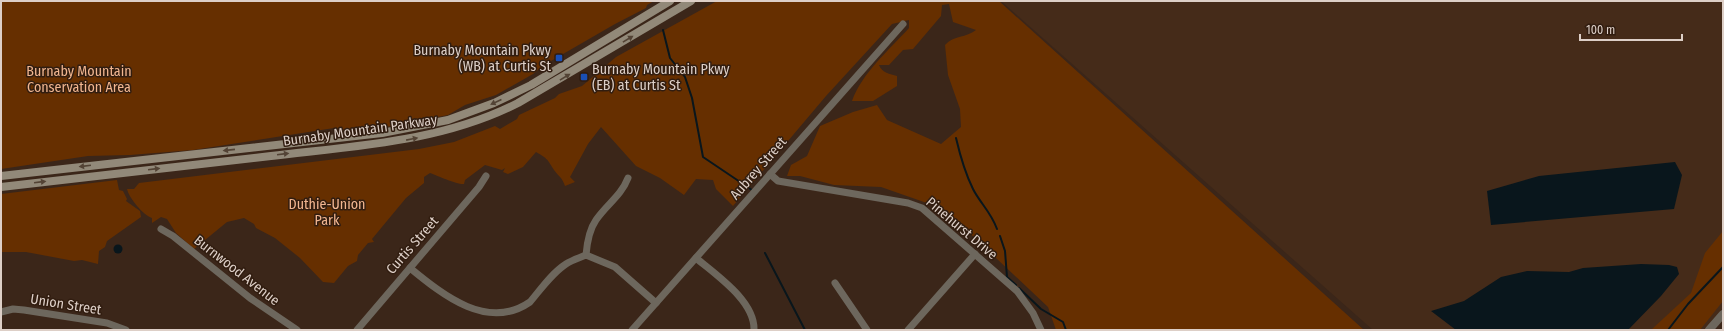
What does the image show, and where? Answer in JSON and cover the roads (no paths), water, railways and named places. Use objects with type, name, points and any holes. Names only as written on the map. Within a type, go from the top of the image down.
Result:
[{"type":"main road","name":"Burnaby Mountain Parkway","points":[[1,176],[382,133],[448,120],[494,104],[531,84],[670,1]]},
{"type":"main road","name":"Burnaby Mountain Parkway","points":[[1,187],[379,143],[435,134],[488,117],[518,104],[690,1]]},
{"type":"street","name":"Aubrey Street","points":[[632,330],[903,24]]},
{"type":"street","name":"Pinehurst Drive","points":[[770,174],[778,181],[915,205],[930,214],[1017,291],[1033,312],[1041,330]]},
{"type":"street","name":"Curtis Street","points":[[357,330],[479,187],[486,176]]},
{"type":"street","points":[[586,255],[589,233],[596,220],[624,189],[628,178]]},
{"type":"street","name":"Burnwood Avenue","points":[[161,229],[172,236],[250,298],[297,330]]},
{"type":"street","points":[[908,330],[975,254]]},
{"type":"street","points":[[496,321],[516,314],[527,306],[561,267],[586,255],[615,267],[656,304]]},
{"type":"street","points":[[696,258],[743,300],[754,323],[754,330]]},
{"type":"street","points":[[410,268],[468,316]]},
{"type":"street","points":[[835,283],[867,330]]},
{"type":"street","name":"Union Street","points":[[1,312],[13,309],[24,310],[107,323],[126,330]]},
{"type":"street","points":[[1709,330],[1723,314]]},
{"type":"waterway","points":[[663,30],[670,58],[685,77],[692,98],[703,157],[752,190]]},
{"type":"waterway","points":[[956,138],[970,183],[992,218],[997,229]]},
{"type":"waterway","points":[[1000,236],[1005,251],[1007,277],[1016,285]]},
{"type":"waterway","points":[[765,253],[805,330]]},
{"type":"waterway","points":[[1668,330],[1688,304],[1723,267]]},
{"type":"waterway","points":[[1019,288],[1041,309],[1063,322],[1066,330]]},
{"type":"place","name":"Burnaby Mountain Pkwy (WB) at Curtis St","points":[[559,58]]},
{"type":"place","name":"Burnaby Mountain Pkwy (EB) at Curtis St","points":[[584,77]]},
{"type":"park label","name":"Burnaby Mountain Conservation Area","points":[[79,80]]},
{"type":"park label","name":"Duthie-Union Park","points":[[327,212]]}]
